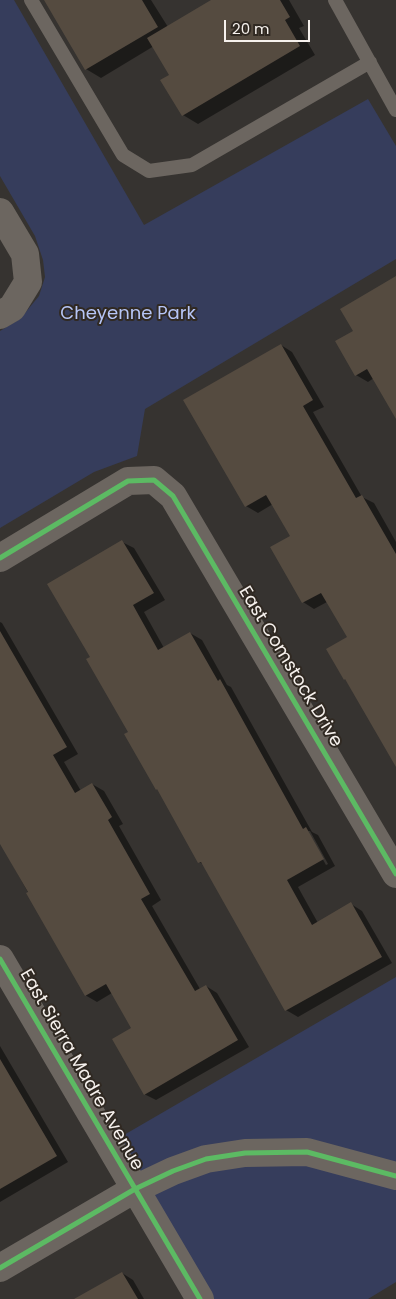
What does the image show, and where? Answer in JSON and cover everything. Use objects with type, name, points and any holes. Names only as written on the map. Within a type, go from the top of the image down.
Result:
[{"type":"street","points":[[0,212],[25,254],[28,282],[12,308],[0,315]]},
{"type":"street","name":"East Comstock Drive","points":[[0,558],[128,481],[154,480],[172,496],[396,874]]},
{"type":"street","name":"East Sierra Madre Avenue","points":[[0,959],[200,1299]]},
{"type":"street","points":[[0,1268],[135,1189],[173,1171],[206,1160],[245,1153],[307,1152],[396,1176]]},
{"type":"lane","points":[[31,0],[123,155],[149,171],[192,165],[370,62]]},
{"type":"lane","points":[[335,0],[396,110]]},
{"type":"green space","name":"Cheyenne Park","points":[[0,0],[14,0],[144,225],[368,99],[396,146],[396,259],[145,409],[137,456],[94,472],[0,528],[0,331],[20,319],[39,296],[45,277],[43,260],[35,236],[0,176]]},
{"type":"green space","points":[[396,977],[396,1282],[368,1299],[211,1299],[117,1139]]},
{"type":"building","points":[[44,0],[142,0],[158,27],[85,70]]},
{"type":"building","points":[[211,0],[280,0],[290,17],[285,20],[300,46],[182,116],[160,80],[169,75],[147,38]]},
{"type":"building","points":[[396,276],[396,419],[367,369],[355,376],[335,341],[353,331],[340,309]]},
{"type":"building","points":[[281,344],[313,400],[303,406],[356,498],[362,495],[396,554],[396,767],[326,649],[347,637],[321,593],[302,603],[270,547],[290,536],[266,495],[245,507],[183,400]]},
{"type":"building","points":[[122,540],[154,593],[133,605],[158,650],[190,632],[218,681],[220,679],[303,829],[306,827],[324,859],[287,880],[312,925],[351,902],[382,957],[285,1011],[201,862],[198,863],[124,734],[128,732],[86,659],[90,657],[47,584]]},
{"type":"building","points":[[0,631],[67,747],[53,755],[75,793],[92,783],[112,817],[108,820],[150,894],[141,899],[195,991],[206,985],[238,1040],[144,1095],[112,1039],[131,1028],[106,984],[85,996],[0,844]]},
{"type":"building","points":[[0,1059],[57,1156],[0,1189]]},
{"type":"building","points":[[122,1272],[138,1299],[74,1299]]},
{"type":"cycle path","points":[[0,558],[128,481],[154,480],[173,496],[396,874]]},
{"type":"cycle path","points":[[0,959],[200,1299]]},
{"type":"cycle path","points":[[0,1268],[135,1189],[173,1171],[206,1159],[245,1153],[307,1152],[396,1176]]}]
